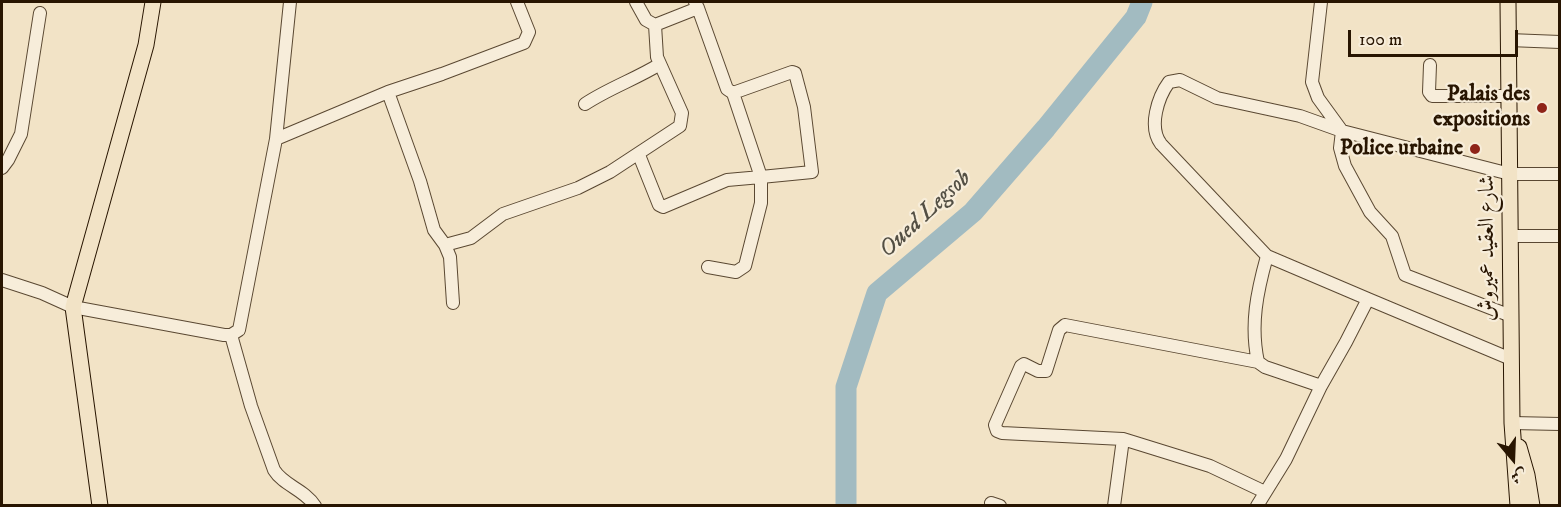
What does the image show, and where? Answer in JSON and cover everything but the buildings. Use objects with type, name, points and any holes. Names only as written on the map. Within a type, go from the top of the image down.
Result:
[{"type":"main road","points":[[100,506],[73,307],[146,45],[153,2]]},
{"type":"main road","name":"شارع العقيد عميروش","points":[[1508,2],[1512,423],[1518,506]]},
{"type":"main road","name":"شارع العقيد عميروش","points":[[1512,423],[1527,475],[1532,506]]},
{"type":"street","points":[[4,285],[42,293],[73,307],[224,335],[231,335],[239,330],[276,139],[290,2]]},
{"type":"street","points":[[276,139],[388,92],[524,43],[529,32],[517,2]]},
{"type":"street","points":[[636,2],[646,20],[655,25]]},
{"type":"street","points":[[1320,2],[1312,82],[1318,98],[1342,130],[1340,148],[1346,166],[1370,212],[1392,236],[1405,275],[1511,316]]},
{"type":"street","points":[[655,25],[696,5],[727,89],[733,93],[760,177],[761,203],[745,266],[736,272],[708,267]]},
{"type":"street","points":[[2,168],[21,134],[40,14]]},
{"type":"street","points":[[445,245],[471,238],[503,214],[578,188],[610,172],[680,126],[682,117],[656,49],[655,25]]},
{"type":"street","points":[[1509,40],[1560,42]]},
{"type":"street","points":[[585,104],[660,64]]},
{"type":"street","points":[[1430,64],[1429,92],[1432,96],[1509,96]]},
{"type":"street","points":[[639,155],[659,205],[663,207],[727,180],[809,174],[813,170],[804,107],[797,77],[792,72],[733,93]]},
{"type":"street","points":[[1511,359],[1267,256],[1157,139],[1156,112],[1167,84],[1172,80],[1180,80],[1217,98],[1300,116],[1342,130],[1510,174],[1560,174]]},
{"type":"street","points":[[388,92],[420,181],[434,230],[445,245],[450,257],[453,303]]},
{"type":"street","points":[[1510,236],[1560,236]]},
{"type":"street","points":[[1258,362],[1253,340],[1255,308],[1267,256]]},
{"type":"street","points":[[1257,506],[1286,459],[1321,386],[1368,299]]},
{"type":"street","points":[[1265,492],[1210,466],[1123,439],[1002,433],[997,431],[995,425],[1021,366],[1024,364],[1038,371],[1046,371],[1059,330],[1065,325],[1258,362],[1265,367],[1321,386]]},
{"type":"street","points":[[231,335],[251,406],[274,470],[278,476],[311,499],[315,506]]},
{"type":"street","points":[[1512,423],[1560,424]]},
{"type":"street","points":[[1114,506],[1123,439]]},
{"type":"waterway","name":"Oued Legsob","points":[[846,506],[846,387],[877,293],[973,212],[1046,128],[1136,17],[1142,2]]},
{"type":"place","name":"Palais des expositions","points":[[1542,108]]},
{"type":"place","name":"Police urbaine","points":[[1475,149]]}]
